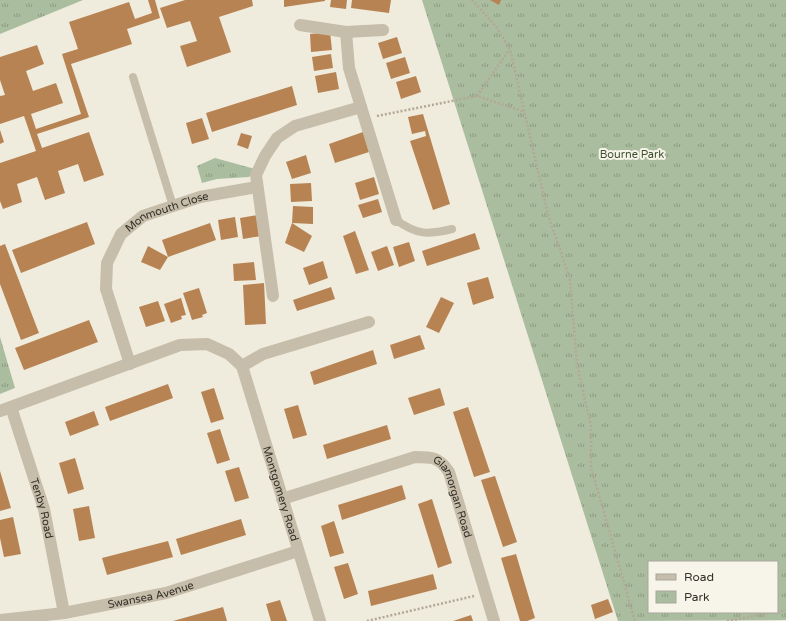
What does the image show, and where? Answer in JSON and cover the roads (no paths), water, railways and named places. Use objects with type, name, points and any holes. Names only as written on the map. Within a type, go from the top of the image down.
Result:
[{"type":"street","points":[[300,25],[346,32],[384,30]]},
{"type":"street","points":[[346,32],[349,68],[396,220]]},
{"type":"street","points":[[273,296],[256,175],[265,156],[277,138],[295,126],[363,113]]},
{"type":"street","name":"Monmouth Close","points":[[130,364],[106,289],[107,263],[121,234],[143,216],[200,197],[257,187]]},
{"type":"street","points":[[6,409],[180,345],[207,344],[229,354],[242,366],[263,354],[369,322]]},
{"type":"street","name":"Montgomery Road","points":[[242,366],[320,621]]},
{"type":"street","name":"Tenby Road","points":[[6,409],[44,509],[64,613]]},
{"type":"street","name":"Glamorgan Road","points":[[282,499],[415,457],[432,457],[443,463],[449,472],[494,621]]},
{"type":"street","name":"Swansea Avenue","points":[[0,620],[64,613],[166,593],[298,551]]},
{"type":"lane","points":[[133,77],[173,206]]},
{"type":"lane","points":[[396,220],[417,232],[432,233],[452,229]]},
{"type":"park label","name":"Bourne Park","points":[[632,154]]}]
